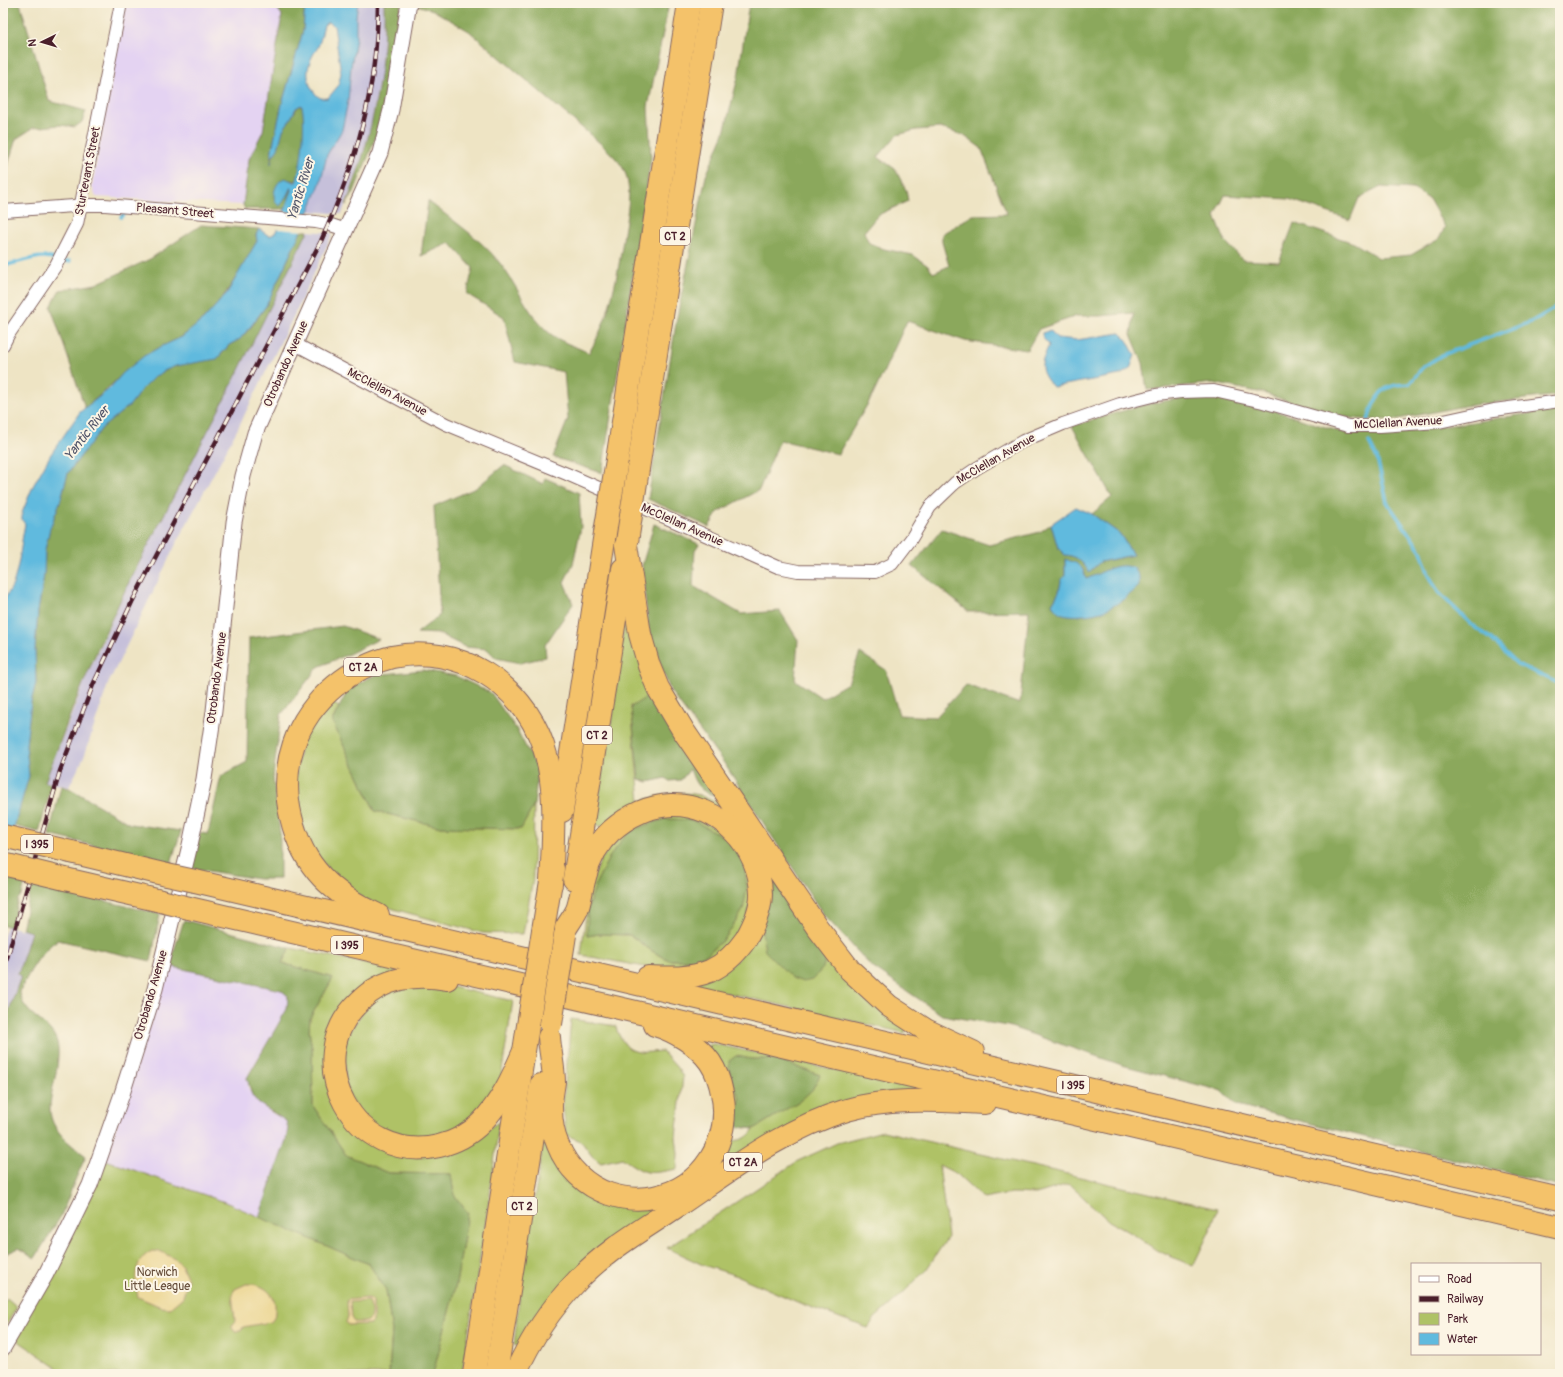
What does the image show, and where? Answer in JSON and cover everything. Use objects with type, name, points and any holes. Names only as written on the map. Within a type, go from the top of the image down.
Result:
[{"type":"highway","name":"CT 2","points":[[474,1374],[689,3]]},
{"type":"highway","name":"CT 2","points":[[496,1374],[711,3]]},
{"type":"highway","points":[[626,544],[640,634],[649,666],[658,688],[683,730],[832,948],[850,970],[868,987],[889,1006],[916,1025],[956,1045],[1028,1075]]},
{"type":"highway","name":"CT 2A","points":[[420,933],[368,910],[336,891],[320,875],[307,857],[296,835],[290,813],[287,790],[288,767],[291,751],[300,728],[311,710],[331,690],[352,674],[370,664],[391,657],[417,654],[437,656],[460,661],[480,669],[493,677],[510,691],[523,706],[539,734],[546,753],[550,772],[553,832],[550,884]]},
{"type":"highway","points":[[566,931],[578,908],[589,864],[601,842],[611,831],[623,822],[644,811],[658,807],[676,805],[690,807],[705,812],[723,821],[734,830],[745,844],[760,882],[761,895],[759,909],[755,922],[747,938],[736,952],[724,963],[701,974],[677,978],[639,977],[586,972]]},
{"type":"highway","name":"I 395","points":[[3,836],[1560,1199]]},
{"type":"highway","name":"I 395","points":[[3,864],[1560,1227]]},
{"type":"highway","points":[[504,981],[469,983],[440,978],[416,977],[392,981],[373,990],[362,998],[353,1008],[339,1031],[334,1056],[336,1084],[342,1099],[351,1114],[372,1134],[384,1142],[400,1146],[430,1148],[445,1145],[458,1139],[480,1124],[493,1109],[503,1093],[524,1050]]},
{"type":"highway","points":[[550,1031],[554,1082],[551,1107],[555,1136],[563,1155],[571,1168],[589,1184],[618,1197],[644,1199],[673,1192],[688,1183],[699,1173],[709,1161],[720,1138],[724,1124],[724,1113],[723,1097],[718,1078],[713,1066],[707,1058],[688,1042],[671,1031],[640,1020],[614,1006]]},
{"type":"highway","name":"CT 2A","points":[[515,1374],[528,1347],[543,1322],[565,1294],[588,1270],[620,1245],[763,1148],[790,1132],[816,1120],[842,1112],[889,1102],[933,1100],[1047,1107]]},
{"type":"street","name":"Sturtevant Street","points":[[5,338],[58,260],[77,224],[121,3]]},
{"type":"street","name":"Otrobando Avenue","points":[[3,1348],[46,1274],[90,1185],[122,1094],[155,989],[190,845],[204,779],[214,711],[234,522],[243,476],[255,433],[380,153],[391,110],[410,3]]},
{"type":"street","name":"Pleasant Street","points":[[3,211],[82,205],[106,205],[309,221],[329,224],[346,230]]},
{"type":"street","name":"McClellan Avenue","points":[[295,344],[446,424],[567,474],[778,567],[798,571],[875,572],[892,564],[911,539],[930,507],[955,483],[977,468],[1023,441],[1063,424],[1120,404],[1156,395],[1181,392],[1214,392],[1263,402],[1348,426],[1380,426],[1439,422],[1494,410],[1560,401]]},
{"type":"shaded area","points":[[126,3],[273,3],[282,14],[263,131],[249,159],[243,205],[96,197],[92,186]]},
{"type":"shaded area","points":[[358,3],[385,3],[381,69],[371,125],[361,161],[342,214],[308,211],[320,184],[327,155],[344,115],[348,101],[351,67],[356,38]]},
{"type":"shaded area","points":[[308,231],[333,233],[237,430],[177,542],[108,684],[84,757],[69,787],[45,782],[86,678],[128,584],[225,398]]},
{"type":"shaded area","points":[[7,926],[31,932],[18,974],[21,976],[3,1028],[3,938]]},
{"type":"shaded area","points":[[169,966],[281,990],[288,996],[287,1009],[249,1073],[248,1087],[252,1095],[258,1103],[275,1115],[283,1117],[288,1128],[286,1140],[259,1217],[225,1202],[105,1160]]},
{"type":"green space","points":[[3,3],[20,3],[49,101],[86,111],[82,122],[75,127],[60,125],[33,128],[16,139],[3,180]]},
{"type":"green space","points":[[273,3],[305,3],[303,31],[282,104],[271,160],[276,151],[283,130],[299,105],[303,108],[304,117],[302,154],[297,181],[290,180],[286,197],[292,187],[291,194],[285,209],[245,209],[243,205],[249,159],[263,131],[282,15]]},
{"type":"green space","points":[[384,3],[401,3],[387,96],[381,124],[354,192],[346,205],[363,156],[375,106],[382,55]]},
{"type":"green space","points":[[669,3],[648,107],[651,158],[602,473],[553,457],[568,419],[564,372],[515,362],[504,317],[467,294],[473,268],[450,243],[421,256],[428,201],[491,253],[505,270],[527,306],[550,334],[589,353],[597,339],[608,310],[619,264],[628,211],[629,189],[626,175],[622,166],[601,144],[469,31],[433,10],[414,4]]},
{"type":"green space","points":[[749,3],[1560,3],[1560,395],[1464,406],[1393,420],[1359,419],[1331,415],[1263,393],[1213,383],[1147,390],[1143,363],[1131,334],[1134,313],[1101,316],[1077,316],[1039,329],[1027,350],[965,341],[907,321],[873,395],[838,454],[780,440],[759,490],[718,512],[709,527],[648,499],[677,317],[706,176],[724,133],[738,77]],"holes":[[[940,128],[963,135],[981,148],[1007,214],[973,215],[942,234],[942,242],[949,266],[933,273],[928,266],[913,255],[884,249],[869,243],[864,232],[878,215],[908,201],[906,190],[895,169],[878,157],[897,135],[916,130]],[[1381,187],[1413,189],[1429,199],[1445,227],[1439,239],[1411,255],[1379,258],[1354,243],[1294,223],[1279,262],[1243,260],[1225,241],[1215,216],[1225,195],[1289,199],[1350,220],[1359,198]]]},
{"type":"green space","points":[[201,225],[259,229],[256,235],[257,241],[226,293],[207,316],[183,336],[152,351],[85,408],[51,307],[60,290],[96,284],[150,259]]},
{"type":"green space","points":[[301,231],[308,231],[225,398],[128,584],[99,646],[72,710],[45,782],[52,784],[39,832],[14,826],[29,776],[26,745],[31,702],[36,683],[35,649],[38,611],[44,575],[45,550],[50,528],[60,502],[68,473],[102,428],[130,405],[142,389],[154,377],[176,366],[221,355],[229,345],[240,339],[252,326],[266,306]]},
{"type":"green space","points":[[1211,398],[1248,402],[1344,433],[1399,433],[1560,409],[1560,1186],[1237,1105],[1222,1091],[1122,1065],[1008,1026],[942,1015],[872,967],[823,914],[724,763],[671,692],[649,636],[642,566],[654,524],[699,544],[695,550],[693,586],[741,614],[780,611],[798,640],[795,680],[822,698],[848,683],[860,653],[886,670],[899,715],[936,717],[966,685],[1020,704],[1029,611],[969,612],[912,566],[942,529],[989,545],[1040,532],[1051,524],[1058,548],[1065,555],[1079,560],[1089,572],[1100,562],[1133,555],[1120,534],[1092,514],[1112,497],[1072,426],[1143,405],[1176,399]],"holes":[[[1065,559],[1084,570],[1086,579],[1097,575],[1103,611],[1082,615],[1068,615],[1062,613],[1052,604],[1059,592],[1061,581],[1065,575]]]},
{"type":"green space","points":[[504,465],[543,484],[545,478],[579,493],[581,527],[573,564],[564,582],[573,604],[545,645],[546,657],[520,663],[496,658],[487,649],[465,647],[439,634],[417,633],[440,615],[434,506],[476,488]]},
{"type":"green space","points":[[625,613],[739,824],[705,804],[602,827],[595,824],[604,759],[613,715]],"holes":[[[631,706],[660,706],[684,753],[712,789],[717,802],[699,795],[683,793],[669,794],[640,801]]]},
{"type":"green space","points":[[343,626],[379,639],[318,667],[281,715],[273,777],[280,833],[280,879],[258,879],[191,868],[200,833],[208,834],[221,776],[247,762],[249,638]]},
{"type":"green space","points":[[423,670],[456,676],[491,693],[517,730],[538,770],[534,805],[521,829],[441,827],[375,811],[332,721],[349,688],[375,675]]},
{"type":"green space","points":[[645,698],[653,699],[660,706],[684,754],[715,796],[705,792],[699,787],[694,780],[690,769],[681,780],[669,781],[666,778],[648,782],[639,779],[631,707]]},
{"type":"green space","points":[[329,701],[339,707],[332,721],[375,811],[441,827],[521,829],[534,805],[533,879],[523,934],[483,933],[397,910],[364,899],[338,882],[306,840],[293,791],[302,738]]},
{"type":"green space","points":[[61,786],[69,788],[130,824],[181,831],[171,863],[49,835]]},
{"type":"green space","points":[[658,815],[686,815],[732,835],[752,875],[750,914],[733,943],[712,961],[661,970],[581,955],[589,889],[601,859],[633,825]],"holes":[[[666,819],[692,820],[728,839],[743,910],[726,937],[706,955],[691,960],[669,960],[652,951],[630,935],[599,934],[587,936],[588,908],[597,881],[610,856]]]},
{"type":"green space","points":[[666,819],[692,820],[728,839],[744,863],[747,888],[743,910],[726,937],[706,955],[691,960],[669,960],[652,951],[630,935],[599,934],[587,936],[588,908],[597,881],[610,856],[630,830]]},
{"type":"green space","points":[[758,862],[906,1028],[905,1033],[692,985],[738,960]],"holes":[[[785,895],[790,907],[764,906]]]},
{"type":"green space","points":[[767,867],[785,895],[790,907],[825,960],[823,968],[812,980],[803,982],[792,978],[765,951],[762,932]]},
{"type":"green space","points":[[3,877],[25,883],[22,895],[18,899],[12,927],[3,925]]},
{"type":"green space","points":[[32,884],[160,914],[151,961],[58,940],[41,956],[26,979],[20,992],[26,1007],[49,1029],[57,1042],[57,1064],[50,1104],[51,1117],[57,1130],[62,1136],[86,1156],[61,1216],[35,1258],[19,1248],[3,1255],[3,1028],[21,976],[18,974],[31,932],[22,929]]},
{"type":"green space","points":[[184,920],[290,948],[282,963],[333,978],[310,1018],[309,1031],[312,1048],[313,1106],[346,1155],[388,1173],[451,1174],[454,1195],[468,1213],[456,1284],[433,1374],[389,1374],[392,1331],[386,1290],[369,1264],[259,1217],[286,1140],[288,1128],[286,1121],[258,1103],[252,1095],[247,1078],[287,1009],[288,996],[281,990],[169,966]]},
{"type":"green space","points":[[290,948],[401,970],[368,985],[329,1062],[383,1149],[477,1135],[499,1122],[490,1194],[462,1374],[433,1374],[456,1284],[468,1213],[454,1195],[451,1174],[388,1173],[346,1155],[313,1106],[312,1048],[309,1031],[310,1018],[333,978],[282,963]]},
{"type":"green space","points":[[439,984],[513,1001],[500,1083],[472,1120],[439,1139],[401,1139],[366,1122],[345,1088],[345,1038],[371,1000],[388,989]]},
{"type":"green space","points":[[571,1019],[616,1026],[617,1031],[624,1043],[632,1050],[636,1052],[662,1051],[678,1069],[683,1077],[676,1137],[678,1154],[677,1169],[659,1172],[643,1171],[622,1158],[601,1163],[592,1156],[581,1141],[566,1135],[563,1105]]},
{"type":"green space","points":[[714,1044],[921,1088],[925,1091],[709,1169],[725,1142],[708,1045]],"holes":[[[736,1056],[751,1059],[773,1059],[820,1075],[801,1100],[754,1129],[750,1135],[745,1138],[732,1141],[729,1135],[738,1124],[736,1119],[740,1099],[730,1077]]]},
{"type":"green space","points":[[736,1056],[751,1059],[773,1059],[820,1075],[812,1090],[801,1100],[754,1129],[739,1127],[736,1119],[740,1099],[730,1077],[729,1061]]},
{"type":"green space","points":[[883,1131],[1217,1209],[1211,1228],[1193,1266],[1156,1250],[1133,1234],[1109,1221],[1069,1184],[1036,1194],[1012,1193],[984,1199],[957,1174],[939,1165],[948,1237],[926,1270],[875,1318],[868,1328],[802,1304],[738,1276],[703,1265],[667,1248],[798,1161],[837,1143]]},
{"type":"green space","points":[[545,1132],[590,1191],[680,1196],[518,1346],[514,1345],[520,1291]]},
{"type":"green space","name":"Norwich Little League","points":[[105,1160],[225,1202],[369,1264],[386,1290],[392,1331],[389,1374],[57,1374],[59,1369],[14,1338]]},
{"type":"green space","points":[[7,1298],[17,1307],[3,1330],[3,1305]]},
{"type":"sand","points":[[152,1251],[162,1252],[178,1261],[182,1266],[188,1280],[183,1297],[170,1308],[161,1307],[138,1297],[136,1271],[141,1260]]},
{"type":"sand","points":[[246,1284],[263,1287],[271,1294],[274,1299],[275,1315],[271,1322],[243,1327],[241,1331],[235,1331],[232,1327],[232,1324],[235,1321],[232,1294],[235,1289]]},
{"type":"sand","points":[[372,1299],[373,1322],[370,1324],[348,1325],[346,1322],[348,1317],[347,1300]],"holes":[[[369,1301],[370,1319],[365,1322],[354,1322],[351,1318],[350,1302]]]},
{"type":"water","name":"Yantic River","points":[[305,3],[358,3],[356,38],[351,67],[348,101],[342,130],[327,155],[320,184],[301,231],[266,306],[240,339],[229,345],[217,359],[176,366],[154,377],[142,389],[130,405],[102,428],[68,473],[60,502],[50,528],[45,550],[44,575],[38,611],[35,649],[36,683],[31,702],[26,745],[29,776],[3,871],[3,607],[13,584],[18,567],[25,524],[22,520],[22,513],[33,486],[51,454],[80,412],[109,389],[123,373],[144,356],[182,337],[204,319],[227,293],[257,241],[256,235],[259,229],[269,236],[274,234],[278,228],[292,190],[291,187],[280,206],[275,200],[274,195],[276,187],[281,180],[285,178],[296,182],[298,176],[303,130],[303,110],[301,105],[296,108],[283,130],[278,149],[272,157],[271,164],[272,149],[282,104],[303,31]],"holes":[[[328,22],[334,26],[341,73],[338,86],[328,98],[322,98],[316,95],[312,89],[308,71],[310,62],[321,39],[324,25]]]},
{"type":"water","points":[[1050,330],[1057,338],[1077,340],[1120,333],[1127,340],[1135,355],[1130,369],[1120,375],[1053,387],[1045,376],[1042,367],[1042,363],[1049,345],[1043,338],[1043,333]]},
{"type":"water","points":[[1076,507],[1092,514],[1120,534],[1133,555],[1100,562],[1089,572],[1079,560],[1065,555],[1058,548],[1051,524]]},
{"type":"water","points":[[1065,559],[1079,565],[1083,570],[1086,579],[1115,567],[1127,566],[1134,568],[1139,576],[1139,586],[1127,597],[1108,609],[1078,615],[1067,615],[1061,613],[1052,604],[1059,592],[1061,581],[1065,575]]},
{"type":"pier","points":[[282,212],[309,214],[303,231],[276,229]]},
{"type":"waterway","points":[[121,217],[125,213]]},
{"type":"waterway","points":[[3,266],[28,259],[43,257],[63,262],[70,261]]},
{"type":"waterway","points":[[1368,421],[1375,401],[1385,389],[1394,385],[1409,384],[1423,367],[1442,355],[1531,322],[1560,305]]},
{"type":"waterway","points":[[1369,442],[1377,458],[1387,502],[1421,551],[1429,575],[1438,592],[1473,626],[1490,638],[1517,664],[1560,684]]},
{"type":"railway","points":[[3,972],[60,771],[93,685],[132,602],[321,241],[334,212],[355,154],[363,125],[374,66],[378,3]]}]
